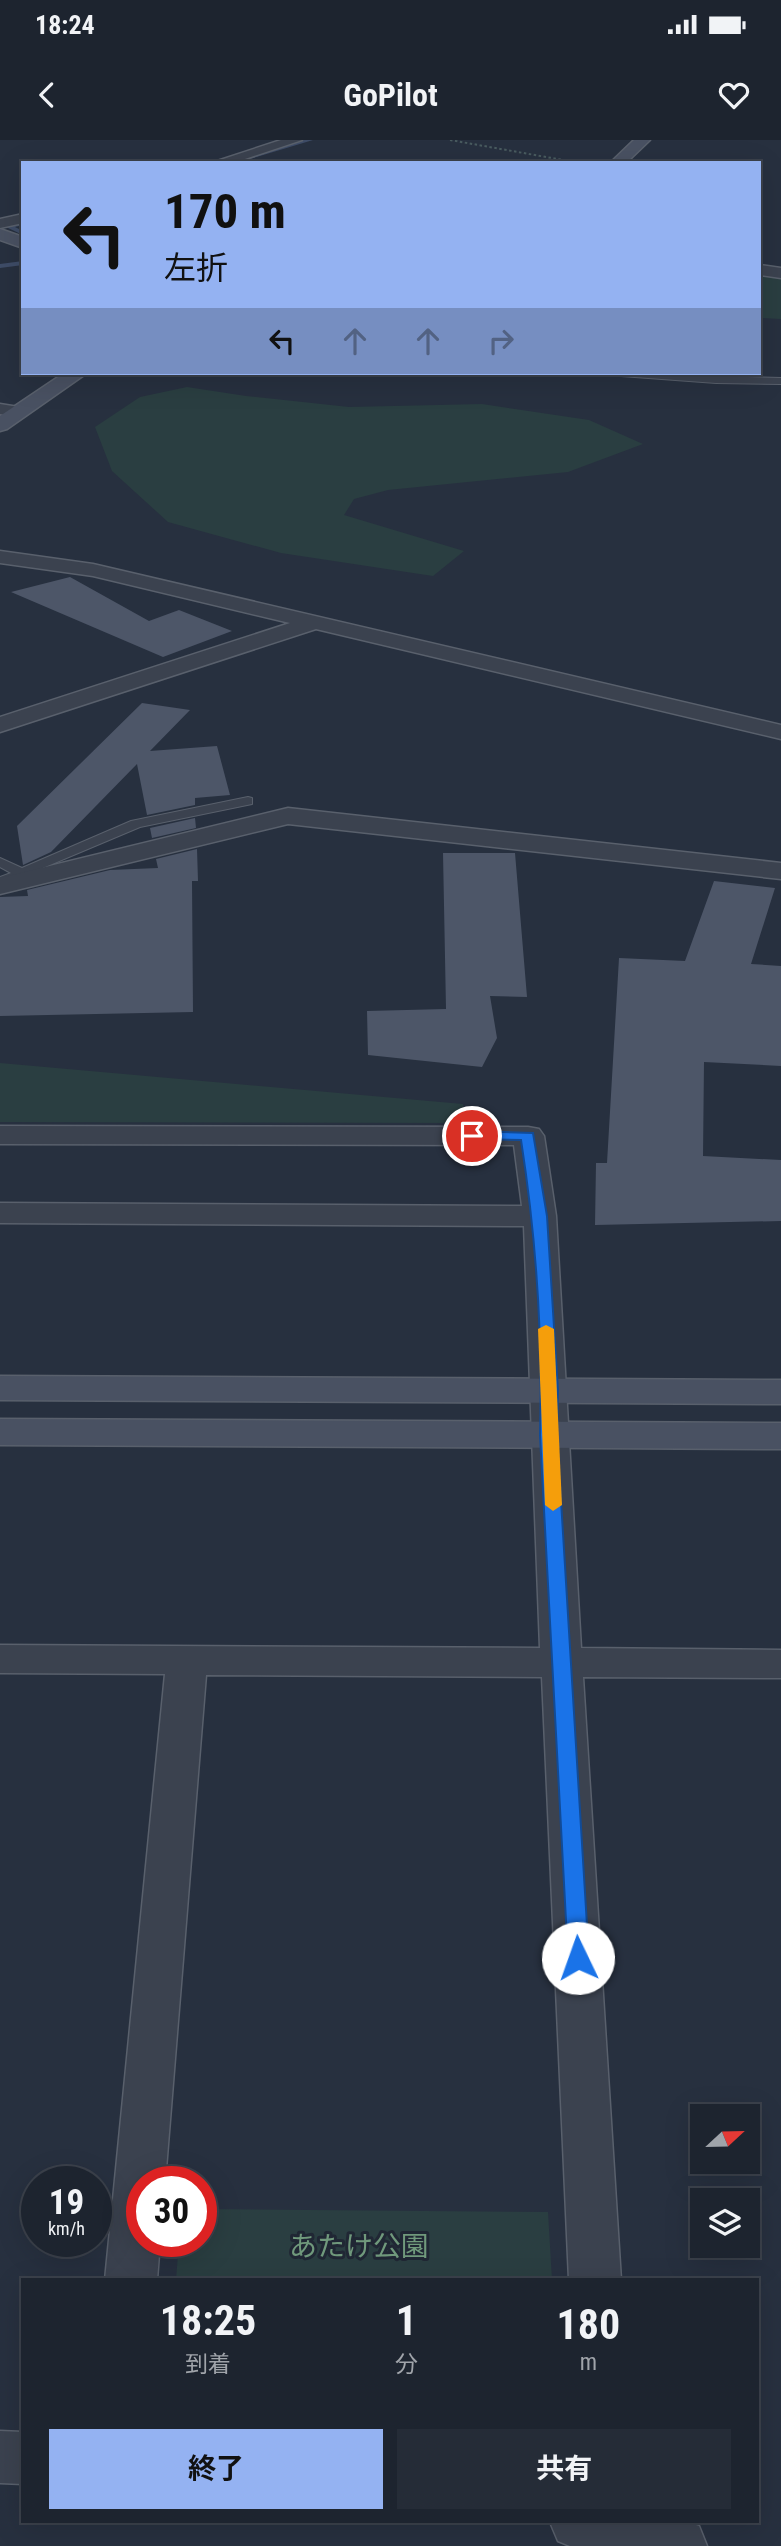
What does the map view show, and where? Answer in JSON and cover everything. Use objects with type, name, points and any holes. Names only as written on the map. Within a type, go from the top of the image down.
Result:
[{"type":"street","points":[[226,161],[295,140]]},
{"type":"street","points":[[619,161],[643,140]]},
{"type":"street","points":[[0,224],[21,219]]},
{"type":"street","points":[[0,234],[21,242]]},
{"type":"street","points":[[761,270],[781,273]]},
{"type":"street","points":[[0,425],[10,410],[73,375]]},
{"type":"street","points":[[0,557],[93,570],[781,732]]},
{"type":"street","points":[[0,725],[316,622]]},
{"type":"street","points":[[7,880],[288,816],[781,871]]},
{"type":"street","points":[[0,1135],[528,1136],[540,1216],[550,1390],[549,1435],[595,2278]]},
{"type":"street","points":[[0,1213],[540,1216]]},
{"type":"street","points":[[0,1388],[781,1392]]},
{"type":"street","points":[[0,1432],[781,1436]]},
{"type":"street","points":[[0,1659],[781,1664]]},
{"type":"street","points":[[131,2278],[187,1660]]},
{"type":"street","points":[[0,2457],[21,2458]]},
{"type":"street","points":[[598,2523],[679,2546]]},
{"type":"lane","points":[[648,375],[781,381]]},
{"type":"lane","points":[[0,862],[7,880],[136,824],[248,801]]},
{"type":"path","points":[[450,140],[569,161]]},
{"type":"green space","points":[[761,273],[781,276],[781,319],[761,318]]},
{"type":"green space","points":[[187,387],[349,407],[482,404],[589,420],[643,444],[568,472],[388,490],[354,499],[344,515],[464,551],[433,576],[281,553],[168,522],[112,471],[95,427],[140,397]]},
{"type":"green space","points":[[0,1063],[463,1104],[467,1123],[0,1122]]},
{"type":"green space","name":"あたけ公園","points":[[217,2209],[548,2212],[552,2278],[176,2278],[178,2257],[217,2257]]},
{"type":"building","points":[[70,577],[149,621],[179,610],[232,631],[163,657],[11,592]]},
{"type":"building","points":[[142,703],[190,710],[150,751],[217,746],[230,795],[195,798],[195,805],[147,815],[137,764],[51,852],[23,865],[17,826]]},
{"type":"building","points":[[195,818],[196,828],[152,838],[150,828]]},
{"type":"building","points":[[197,849],[198,881],[192,881],[193,1012],[0,1016],[0,897],[28,896],[27,890],[110,870],[158,868],[156,859]]},
{"type":"building","points":[[443,853],[515,853],[527,997],[490,996],[497,1038],[482,1067],[368,1055],[367,1011],[446,1009]]},
{"type":"building","points":[[714,881],[775,888],[751,964],[781,966],[781,1066],[704,1062],[703,1156],[781,1160],[781,1221],[595,1225],[596,1163],[607,1163],[619,958],[685,961]]},
{"type":"waterway","points":[[238,161],[310,140]]},
{"type":"waterway","points":[[21,224],[9,227],[21,232]]},
{"type":"waterway","points":[[0,266],[21,263]]},
{"type":"slow traffic","points":[[546,1329],[553,1505]]},
{"type":"route","points":[[472,1136],[528,1136],[540,1216],[550,1390],[549,1435],[578,1958]]}]
